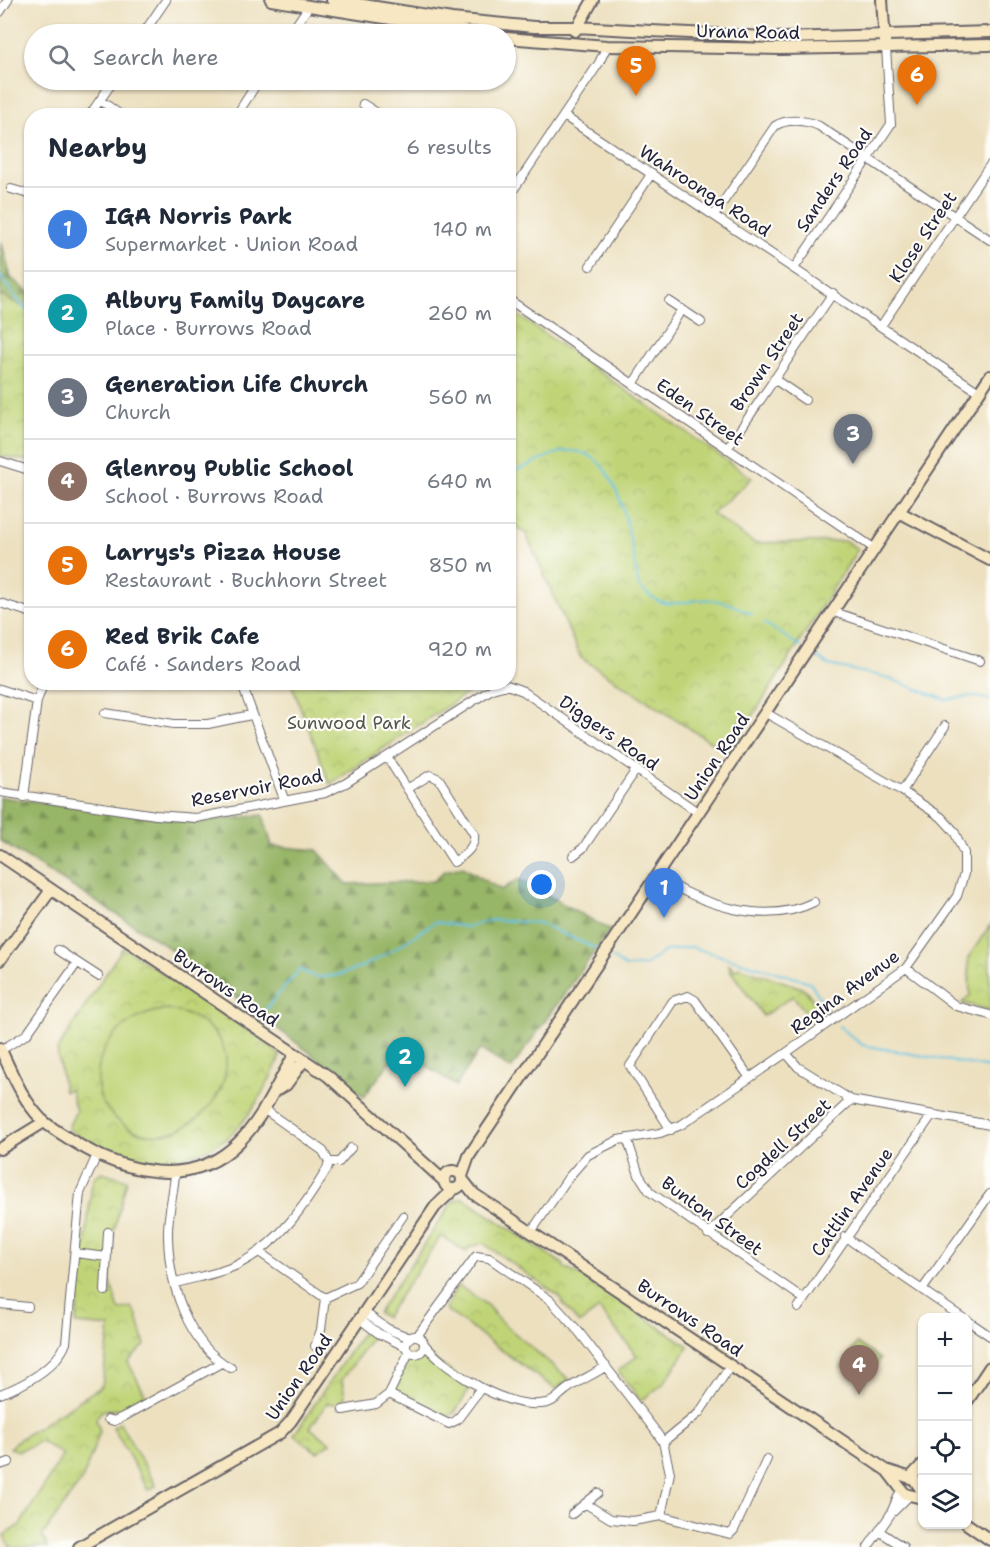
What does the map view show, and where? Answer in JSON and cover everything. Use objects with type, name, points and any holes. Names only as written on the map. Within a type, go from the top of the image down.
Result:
[{"type":"main road","points":[[271,0],[310,3],[429,24]]},
{"type":"main road","name":"Urana Road","points":[[332,0],[495,24]]},
{"type":"main road","points":[[574,43],[575,27],[593,0]]},
{"type":"main road","name":"Sanders Road","points":[[882,0],[886,48]]},
{"type":"main road","name":"Urana Road","points":[[516,26],[807,39],[990,33]]},
{"type":"main road","points":[[689,34],[699,48]]},
{"type":"main road","name":"Urana Road","points":[[516,39],[607,46],[699,48],[886,48],[990,45]]},
{"type":"main road","name":"Union Road","points":[[79,1547],[280,1433],[291,1421],[435,1208],[453,1180],[464,1157],[469,1156],[990,376]]},
{"type":"main road","points":[[899,512],[989,558]]},
{"type":"main road","name":"Burrows Road","points":[[0,855],[340,1086],[396,1140],[425,1161],[912,1488]]},
{"type":"main road","points":[[0,960],[51,890]]},
{"type":"main road","points":[[0,1049],[30,1106],[44,1122],[97,1155],[127,1168],[175,1173],[201,1166],[239,1143],[265,1110],[277,1090],[286,1085],[299,1057]]},
{"type":"main road","points":[[0,1149],[44,1122]]},
{"type":"main road","points":[[972,1394],[990,1367]]},
{"type":"main road","points":[[912,1488],[918,1474]]},
{"type":"main road","points":[[912,1488],[920,1475]]},
{"type":"main road","points":[[972,1527],[990,1540]]},
{"type":"street","points":[[0,12],[8,0]]},
{"type":"street","points":[[150,24],[166,0]]},
{"type":"street","points":[[296,24],[310,3]]},
{"type":"street","points":[[516,186],[564,116],[607,46]]},
{"type":"street","name":"Sanders Road","points":[[795,267],[886,132],[892,118],[886,48]]},
{"type":"street","points":[[94,108],[107,90]]},
{"type":"street","points":[[241,108],[253,90]]},
{"type":"street","points":[[100,100],[111,108]]},
{"type":"street","points":[[363,104],[369,108]]},
{"type":"street","name":"Wahroonga Road","points":[[564,116],[795,267],[979,392]]},
{"type":"street","points":[[715,214],[770,133],[782,122],[812,122],[990,240]]},
{"type":"street","name":"Klose Street","points":[[881,326],[990,165]]},
{"type":"street","points":[[590,266],[652,173]]},
{"type":"street","points":[[11,189],[24,193]]},
{"type":"street","name":"Brown Street","points":[[727,449],[832,293]]},
{"type":"street","points":[[669,301],[701,322]]},
{"type":"street","name":"Eden Street","points":[[516,304],[875,549]]},
{"type":"street","points":[[633,384],[682,309]]},
{"type":"street","points":[[774,379],[805,400]]},
{"type":"street","points":[[0,462],[24,469]]},
{"type":"street","points":[[0,603],[24,610]]},
{"type":"street","points":[[834,612],[980,661]]},
{"type":"street","points":[[0,689],[37,701]]},
{"type":"street","name":"Diggers Road","points":[[516,689],[699,813]]},
{"type":"street","points":[[24,797],[37,701],[41,690]]},
{"type":"street","points":[[243,690],[284,799]]},
{"type":"street","name":"Reservoir Road","points":[[0,792],[195,818],[284,799],[325,793],[491,690]]},
{"type":"street","points":[[105,713],[174,724],[208,724],[251,715]]},
{"type":"street","name":"Regina Avenue","points":[[531,1232],[568,1178],[588,1155],[608,1143],[671,1130],[786,1053],[906,968],[957,896],[964,874],[964,853],[954,831],[941,817],[902,791],[766,713]]},
{"type":"street","points":[[902,791],[945,726]]},
{"type":"street","points":[[387,756],[407,789],[454,862],[466,854],[475,839],[474,834],[439,778],[430,775],[407,789]]},
{"type":"street","points":[[573,856],[583,848],[636,770]]},
{"type":"street","points":[[657,875],[696,897],[725,906],[782,912],[802,908],[814,902]]},
{"type":"street","points":[[58,950],[98,976]]},
{"type":"street","points":[[0,1049],[27,1034],[77,963]]},
{"type":"street","points":[[906,968],[956,1006],[990,1015]]},
{"type":"street","points":[[671,1130],[630,1066],[673,1000],[688,996],[695,1000],[750,1078]]},
{"type":"street","points":[[786,1053],[807,1073],[851,1100],[990,1125]]},
{"type":"street","name":"Cogdell Street","points":[[708,1234],[851,1100]]},
{"type":"street","points":[[176,1283],[237,1265],[259,1252],[301,1209],[327,1169],[329,1162],[323,1151],[265,1110]]},
{"type":"street","name":"Cattlin Avenue","points":[[798,1308],[845,1237],[932,1115]]},
{"type":"street","name":"Bunton Street","points":[[627,1138],[639,1175],[650,1192],[804,1299]]},
{"type":"street","points":[[329,1162],[339,1162],[351,1148]]},
{"type":"street","points":[[0,1394],[39,1373],[63,1352],[66,1343],[80,1194],[97,1155]]},
{"type":"street","points":[[175,1173],[167,1235],[183,1310],[195,1337],[221,1363],[231,1368]]},
{"type":"street","points":[[922,1290],[990,1194]]},
{"type":"street","points":[[325,1299],[357,1283],[403,1216]]},
{"type":"street","points":[[105,1291],[108,1232]]},
{"type":"street","points":[[845,1237],[957,1313]]},
{"type":"street","points":[[259,1252],[325,1299]]},
{"type":"street","points":[[75,1253],[107,1257]]},
{"type":"street","points":[[343,1410],[376,1404],[389,1394],[426,1327],[473,1258],[484,1255],[550,1300],[606,1366],[663,1442],[670,1473],[661,1516]]},
{"type":"street","points":[[315,1346],[321,1330],[325,1299]]},
{"type":"street","points":[[0,1304],[28,1307]]},
{"type":"street","points":[[362,1316],[388,1329],[419,1340],[434,1356],[500,1398],[546,1404],[606,1366]]},
{"type":"street","points":[[362,1316],[378,1333],[413,1352],[434,1356]]},
{"type":"street","points":[[972,1324],[990,1336]]},
{"type":"street","points":[[413,1352],[419,1340]]},
{"type":"street","points":[[108,1419],[114,1421],[123,1417],[221,1363]]},
{"type":"street","points":[[663,1442],[699,1413],[731,1365]]},
{"type":"street","points":[[389,1394],[449,1424],[457,1420],[481,1388]]},
{"type":"street","points":[[586,1504],[600,1515],[621,1521],[661,1516],[733,1533],[769,1457]]},
{"type":"street","points":[[0,1465],[9,1462]]},
{"type":"street","points":[[868,1547],[912,1488]]},
{"type":"street","points":[[572,1514],[598,1493]]},
{"type":"street","points":[[879,1531],[903,1547]]},
{"type":"green space","points":[[1,241],[11,278],[24,288],[24,355],[0,339]]},
{"type":"green space","points":[[0,295],[24,307],[24,460],[0,456]]},
{"type":"green space","points":[[516,314],[752,478],[712,514],[754,543],[846,541],[858,549],[729,754],[581,658],[526,534],[516,526]]},
{"type":"green space","name":"Sunwood Park","points":[[294,690],[471,690],[330,784]]},
{"type":"green space","points":[[0,797],[195,822],[263,815],[272,846],[317,850],[347,884],[434,881],[444,871],[463,867],[501,890],[519,879],[610,930],[511,1069],[480,1049],[456,1086],[400,1048],[364,1097],[309,1052],[162,943],[0,841]]},
{"type":"green space","points":[[990,925],[990,1010],[962,1003],[970,995],[968,958]]},
{"type":"green space","points":[[123,947],[269,1044],[280,1056],[264,1090],[241,1124],[224,1140],[208,1149],[166,1161],[147,1164],[134,1163],[104,1152],[68,1128],[76,1111],[70,1089],[64,1091],[57,1050]]},
{"type":"green space","points":[[729,964],[735,970],[739,967],[805,989],[825,1016],[815,1024],[793,996],[763,1016],[730,970]]},
{"type":"green space","points":[[167,1009],[206,1025],[224,1049],[225,1077],[212,1103],[190,1124],[162,1134],[133,1130],[105,1106],[101,1099],[98,1091],[100,1061],[111,1039],[130,1022]]},
{"type":"green space","points":[[102,1172],[127,1180],[114,1230],[110,1281],[119,1310],[131,1307],[136,1313],[145,1345],[128,1362],[146,1396],[127,1407],[104,1410],[96,1419],[100,1431],[83,1478],[42,1536],[48,1547],[10,1547],[4,1535],[20,1525],[63,1455],[41,1441],[19,1451],[10,1448],[15,1442],[102,1386],[110,1327],[76,1324],[92,1183],[95,1176]]},
{"type":"green space","points":[[463,1198],[563,1264],[565,1269],[576,1273],[689,1346],[664,1383],[641,1401],[618,1371],[637,1356],[599,1309],[579,1324],[557,1295],[483,1243],[470,1247],[466,1252],[441,1236],[385,1318],[378,1313],[453,1201]]},
{"type":"green space","points":[[458,1285],[488,1306],[499,1320],[570,1380],[555,1389],[445,1309]]},
{"type":"green space","points":[[365,1329],[372,1337],[342,1380],[345,1397],[337,1404],[327,1403],[310,1428],[331,1443],[317,1452],[294,1435]]},
{"type":"green space","points":[[857,1343],[880,1359],[864,1383],[841,1367]]},
{"type":"green space","points":[[423,1351],[471,1386],[455,1413],[448,1416],[398,1395],[393,1390],[410,1356]]},
{"type":"green space","points":[[120,1423],[156,1486],[148,1490],[113,1427]]},
{"type":"waterway","points":[[0,275],[24,308]]},
{"type":"waterway","points":[[516,471],[561,452],[587,454],[602,466],[613,483],[628,526],[639,587],[655,600],[668,604],[715,600],[752,614]]},
{"type":"waterway","points":[[764,623],[800,646]]},
{"type":"waterway","points":[[817,657],[828,665],[885,677],[946,700],[973,696],[990,700]]},
{"type":"waterway","points":[[265,1010],[300,969],[317,977],[348,972],[395,949],[435,922],[467,927],[492,920],[539,923],[599,950]]},
{"type":"waterway","points":[[612,958],[625,967],[644,966],[665,951],[691,947],[810,982],[827,1008]]},
{"type":"waterway","points":[[839,1026],[862,1045],[990,1068]]},
{"type":"place","name":"Larrys's Pizza House","points":[[636,96]]},
{"type":"place","name":"Red Brik Cafe","points":[[917,105]]},
{"type":"place","name":"Generation Life Church","points":[[853,464]]},
{"type":"place","name":"IGA Norris Park","points":[[664,918]]},
{"type":"place","name":"Albury Family Daycare","points":[[405,1087]]},
{"type":"place","name":"Glenroy Public School","points":[[859,1395]]}]
